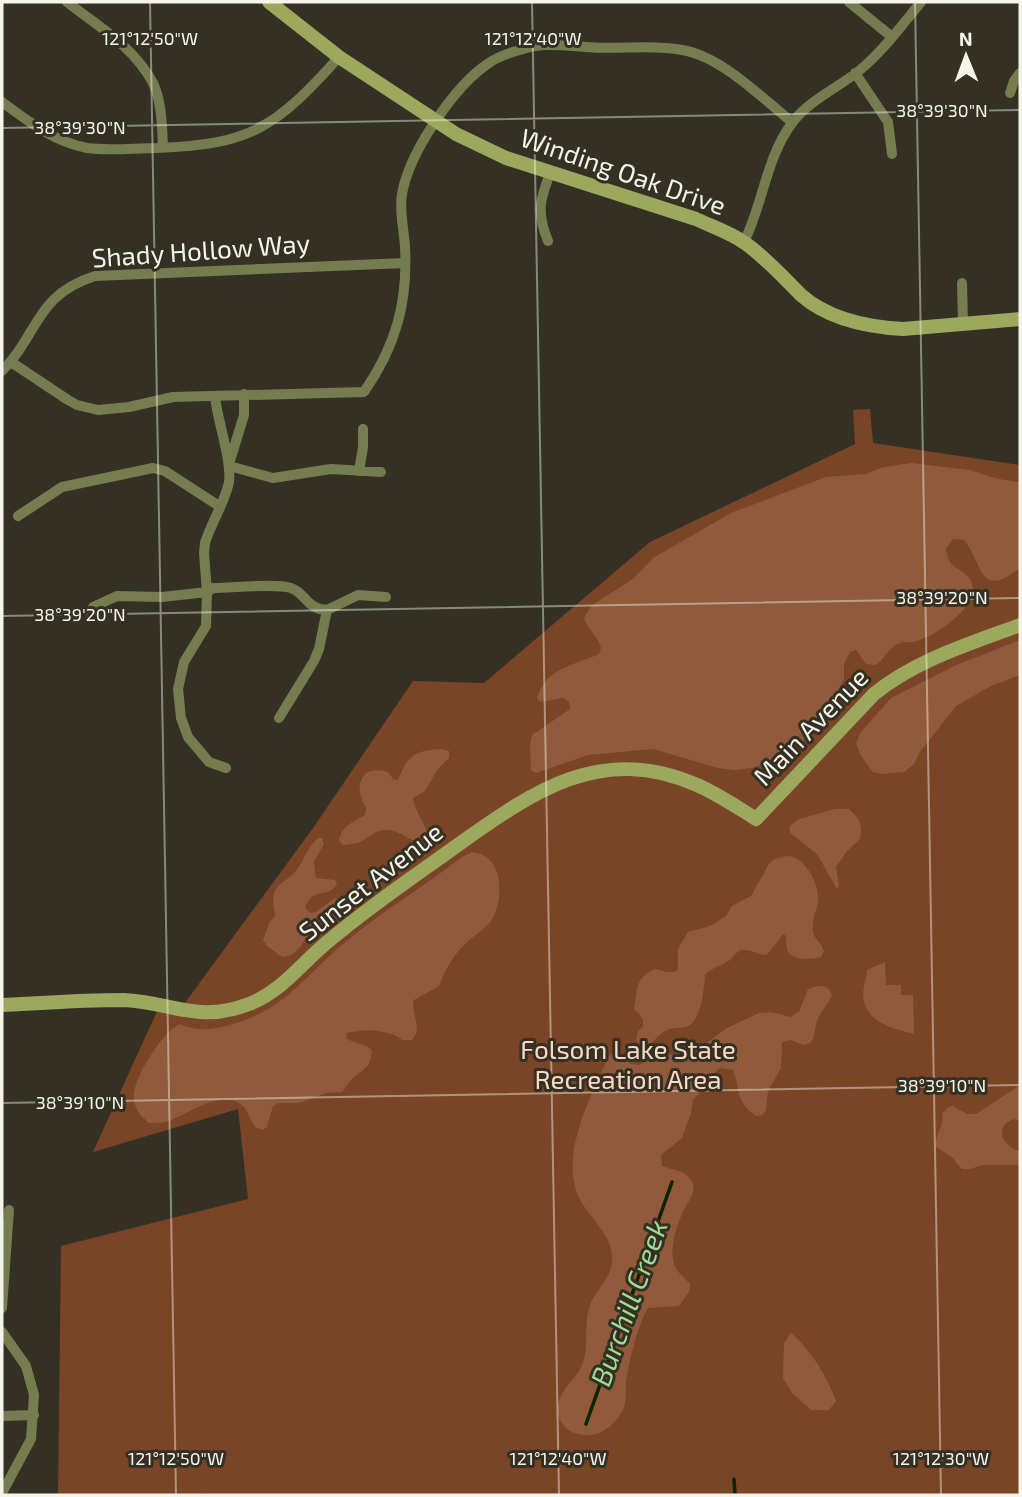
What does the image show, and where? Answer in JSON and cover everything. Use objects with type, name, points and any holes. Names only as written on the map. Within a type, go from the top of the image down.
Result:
[{"type":"street","points":[[67,2],[128,49],[142,65],[157,96],[163,147]]},
{"type":"street","name":"Winding Oak Drive","points":[[269,2],[339,57],[456,134],[506,158],[696,219],[744,242],[804,297],[839,317],[884,328],[1020,319]]},
{"type":"street","points":[[849,2],[892,37]]},
{"type":"street","points":[[744,242],[760,202],[771,162],[792,122],[855,73],[892,37],[921,2]]},
{"type":"street","points":[[11,362],[77,405],[98,410],[118,409],[173,397],[364,391],[376,374],[398,325],[406,287],[401,194],[415,157],[436,121],[471,79],[489,62],[524,48],[555,44],[683,50],[710,59],[792,122]]},
{"type":"street","points":[[2,102],[50,136],[69,144],[98,149],[210,145],[247,135],[266,125],[298,102],[339,57]]},
{"type":"street","points":[[855,73],[888,122],[892,154]]},
{"type":"street","points":[[1010,93],[1020,73]]},
{"type":"street","points":[[548,241],[539,209],[551,171]]},
{"type":"street","name":"Shady Hollow Way","points":[[2,371],[11,362],[50,302],[72,285],[95,276],[405,262]]},
{"type":"street","points":[[962,283],[963,324]]},
{"type":"street","points":[[229,466],[244,415],[244,394]]},
{"type":"street","points":[[215,396],[217,417],[229,466],[229,483],[205,543],[206,626],[184,662],[178,689],[188,737],[209,762],[226,768]]},
{"type":"street","points":[[359,471],[363,429]]},
{"type":"street","points":[[229,466],[273,478],[331,469],[381,472]]},
{"type":"street","points":[[18,516],[62,487],[153,468],[165,471],[219,506]]},
{"type":"street","points":[[93,607],[117,596],[162,597],[207,592],[213,588],[288,587],[300,593],[311,606],[327,610],[358,595],[386,597]]},
{"type":"street","points":[[279,718],[314,661],[327,610]]},
{"type":"street","name":"Main Avenue","points":[[757,820],[874,694],[887,684],[935,657],[1020,625]]},
{"type":"street","name":"Sunset Avenue","points":[[2,1005],[125,1000],[194,1013],[215,1013],[246,1006],[279,988],[330,939],[517,803],[556,783],[590,773],[613,769],[666,774],[700,786],[757,820]]},
{"type":"street","points":[[2,1308],[9,1210]]},
{"type":"street","points":[[2,1332],[20,1354],[31,1378],[34,1415],[31,1439],[2,1493]]},
{"type":"street","points":[[2,1416],[34,1415]]},
{"type":"green space","name":"Folsom Lake State Recreation Area","points":[[870,409],[873,443],[1020,465],[1020,1495],[58,1495],[61,1246],[248,1199],[238,1109],[93,1152],[158,1009],[179,1011],[313,828],[413,681],[484,683],[650,542],[855,444],[853,410]]},
{"type":"green space","points":[[911,463],[970,470],[998,479],[1020,482],[1020,568],[997,581],[990,580],[984,575],[964,540],[953,539],[946,549],[947,556],[970,581],[975,594],[970,602],[942,629],[914,642],[896,645],[876,665],[866,664],[856,650],[850,652],[844,664],[844,679],[815,732],[777,760],[752,768],[734,770],[653,749],[588,755],[536,773],[531,770],[532,735],[570,709],[569,702],[563,698],[540,702],[537,698],[541,688],[561,669],[599,654],[600,644],[584,618],[591,606],[633,579],[653,558],[731,513],[826,477],[865,474],[884,467]]},
{"type":"green space","points":[[1020,640],[1020,675],[993,685],[956,706],[920,752],[914,764],[904,772],[873,772],[856,744],[860,733],[891,698],[954,666]]},
{"type":"green space","points":[[425,751],[449,751],[449,758],[438,769],[425,791],[413,798],[429,837],[423,843],[396,831],[386,830],[356,843],[343,845],[339,841],[345,828],[365,815],[366,808],[360,785],[365,774],[378,770],[388,772],[393,779],[398,780],[409,759]]},
{"type":"green space","points":[[835,809],[849,809],[861,826],[860,839],[836,867],[839,885],[837,889],[817,854],[790,833],[790,826],[799,819]]},
{"type":"green space","points":[[318,838],[322,838],[324,844],[314,862],[316,878],[335,880],[337,884],[329,891],[312,897],[305,908],[311,913],[316,912],[335,898],[344,902],[343,910],[337,920],[314,930],[298,950],[282,957],[263,940],[269,923],[275,916],[275,890],[297,870]]},
{"type":"green space","points":[[472,852],[490,861],[499,878],[496,910],[489,924],[454,957],[439,986],[414,1000],[417,1030],[412,1040],[402,1040],[397,1036],[376,1031],[347,1033],[346,1038],[372,1050],[367,1067],[352,1079],[342,1092],[326,1093],[299,1103],[279,1103],[273,1106],[267,1127],[263,1130],[255,1127],[244,1107],[227,1099],[208,1103],[163,1122],[149,1123],[140,1114],[134,1096],[138,1078],[157,1046],[172,1029],[179,1024],[197,1029],[220,1027],[263,1012],[278,1003],[358,932]]},
{"type":"green space","points":[[786,856],[805,865],[816,886],[818,901],[813,928],[814,935],[824,951],[821,957],[807,959],[792,956],[783,934],[767,955],[740,951],[705,975],[701,1003],[693,1022],[685,1027],[667,1030],[645,1047],[640,1046],[636,1040],[638,1031],[643,1027],[643,1019],[634,1009],[637,990],[643,977],[655,969],[675,972],[678,969],[678,949],[688,932],[710,926],[726,916],[732,906],[751,896],[774,859]]},
{"type":"green space","points":[[885,962],[886,985],[901,985],[901,995],[913,995],[914,1034],[885,1025],[870,1014],[866,1007],[863,997],[867,970]]},
{"type":"green space","points":[[817,986],[827,988],[832,996],[817,1020],[810,1043],[804,1045],[791,1040],[782,1042],[781,1068],[768,1091],[766,1111],[756,1116],[749,1111],[742,1100],[733,1070],[720,1068],[693,1099],[682,1138],[661,1155],[662,1166],[683,1173],[694,1187],[676,1229],[672,1250],[676,1269],[690,1284],[689,1292],[679,1306],[648,1308],[631,1356],[624,1407],[614,1422],[597,1434],[583,1435],[569,1430],[559,1417],[558,1406],[562,1393],[583,1363],[590,1305],[612,1263],[612,1253],[605,1234],[581,1202],[573,1177],[573,1160],[581,1123],[609,1056],[619,1053],[631,1064],[639,1065],[655,1057],[675,1054],[682,1050],[697,1050],[727,1028],[759,1013],[771,1012],[790,1017],[799,1012],[808,989]]},
{"type":"green space","points":[[1020,1085],[1020,1121],[1013,1119],[1003,1127],[1002,1132],[1009,1146],[1020,1151],[1020,1165],[983,1165],[962,1169],[952,1157],[936,1147],[942,1114],[948,1107],[953,1106],[967,1114],[976,1114]]},
{"type":"green space","points":[[791,1333],[812,1355],[828,1382],[836,1401],[829,1410],[811,1410],[792,1393],[783,1378],[784,1343]]},
{"type":"waterway","name":"Burchill Creek","points":[[586,1424],[672,1182]]},
{"type":"waterway","points":[[734,1479],[735,1495]]}]
